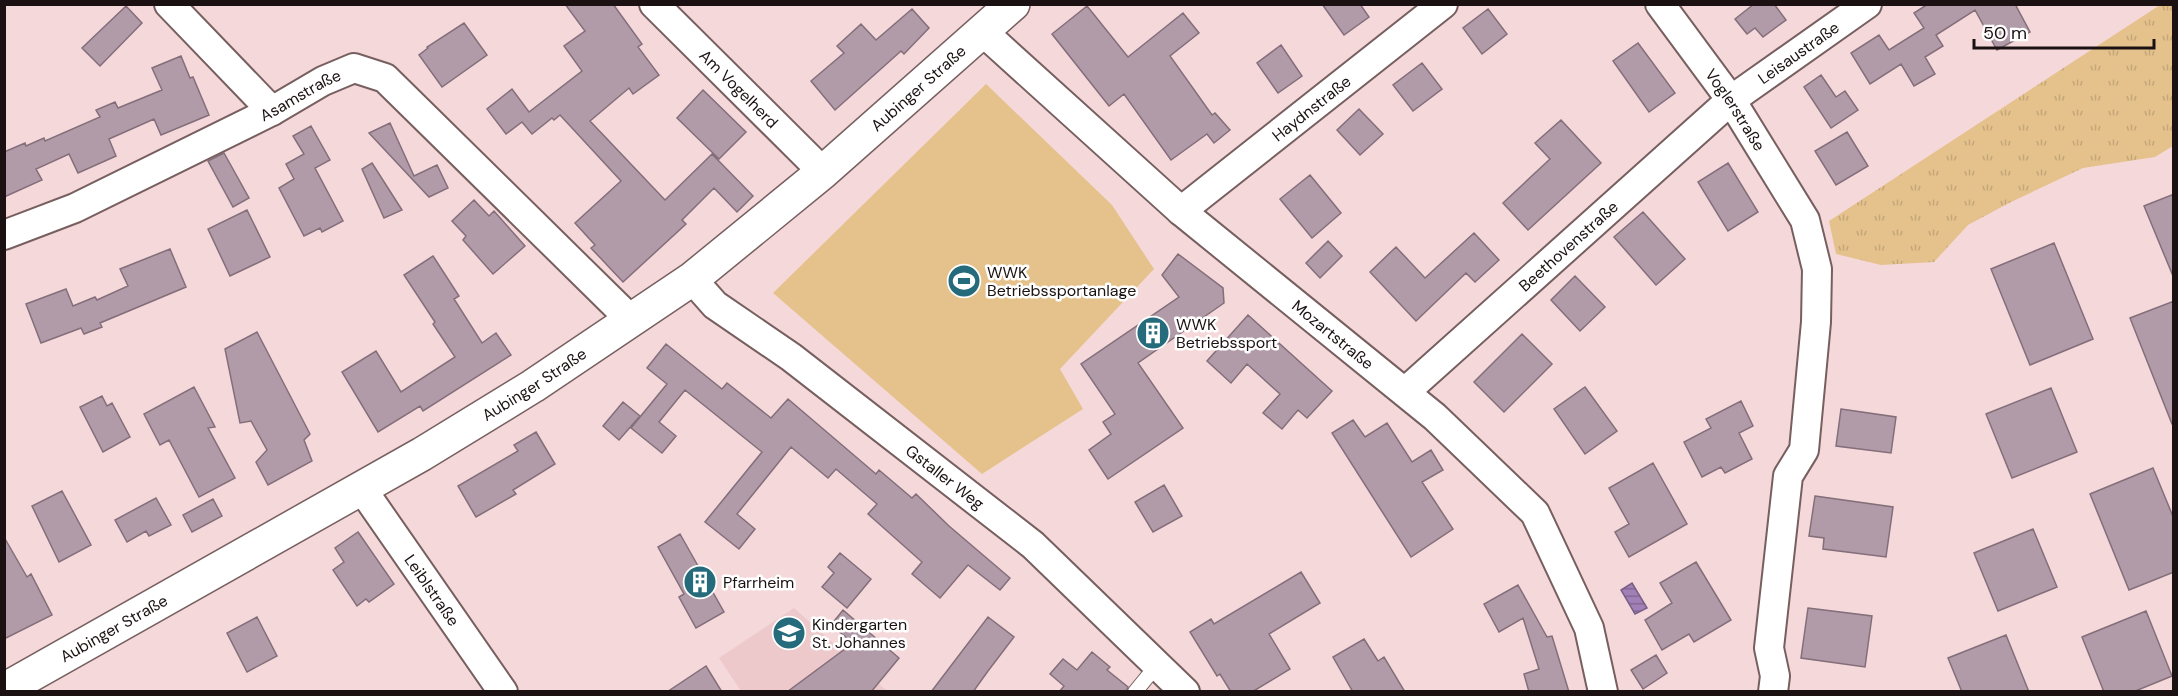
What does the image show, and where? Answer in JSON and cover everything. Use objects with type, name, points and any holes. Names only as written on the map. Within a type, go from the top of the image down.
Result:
[{"type":"street","points":[[169,4],[272,111]]},
{"type":"street","name":"Am Vogelherd","points":[[654,4],[823,172]]},
{"type":"street","name":"Aubinger Straße","points":[[4,690],[362,489],[533,386],[692,279],[823,172],[1014,4]]},
{"type":"street","name":"Haydnstraße","points":[[1181,211],[1443,4]]},
{"type":"street","name":"Voglerstraße","points":[[1660,4],[1731,100],[1805,220],[1817,269],[1816,322],[1803,450],[1788,476],[1769,648],[1775,676],[1773,692]]},
{"type":"street","name":"Leisaustraße","points":[[1731,100],[1867,4]]},
{"type":"street","name":"Mozartstraße","points":[[982,31],[1181,211],[1435,417],[1535,513],[1589,628],[1603,692]]},
{"type":"street","name":"Asamstraße","points":[[4,235],[75,208],[272,111],[323,81],[354,68],[385,78],[630,319]]},
{"type":"street","name":"Beethovenstraße","points":[[1405,392],[1731,100]]},
{"type":"street","name":"Gstaller Weg","points":[[692,279],[716,305],[791,357],[1033,545],[1185,692]]},
{"type":"street","name":"Leiblstraße","points":[[362,489],[503,692]]},
{"type":"lane","points":[[1135,692],[1157,665]]},
{"type":"shaded area","points":[[1632,583],[1647,608],[1635,614],[1621,590]]},
{"type":"shaded area","name":"Kindergarten St. Johannes","points":[[794,608],[887,691],[741,691],[719,658]]},
{"type":"green space","points":[[2160,5],[2173,5],[2173,146],[2155,157],[2083,168],[2009,203],[1968,225],[1934,262],[1881,265],[1836,254],[1829,221]]},
{"type":"green space","name":"WWK Betriebssportanlage","points":[[986,84],[1112,205],[1154,269],[1060,369],[1083,409],[982,474],[773,293]]},
{"type":"building","points":[[565,4],[613,4],[642,44],[638,47],[659,75],[633,94],[629,88],[590,121],[665,200],[712,154],[753,196],[737,212],[714,188],[682,220],[686,224],[623,282],[591,248],[595,245],[575,223],[621,181],[560,115],[554,120],[552,118],[532,134],[522,122],[506,134],[487,109],[512,89],[529,112],[582,71],[564,46],[585,31]]},
{"type":"building","points":[[1322,4],[1360,4],[1369,17],[1344,35]]},
{"type":"building","points":[[1754,4],[1774,4],[1786,20],[1763,37],[1755,28],[1747,34],[1735,19]]},
{"type":"building","points":[[1928,4],[2015,4],[2030,32],[1997,50],[1975,10],[1936,35],[1943,46],[1925,57],[1935,74],[1914,86],[1901,64],[1870,84],[1851,53],[1879,35],[1889,50],[1924,28],[1914,13]]},
{"type":"building","points":[[126,6],[142,23],[100,66],[82,48]]},
{"type":"building","points":[[1087,6],[1128,57],[1183,13],[1199,33],[1170,56],[1212,115],[1215,113],[1230,130],[1214,143],[1207,134],[1171,160],[1124,94],[1109,106],[1052,34]]},
{"type":"building","points":[[912,9],[929,28],[904,54],[901,51],[835,110],[811,81],[844,53],[837,46],[861,24],[876,40]]},
{"type":"building","points":[[1488,9],[1507,34],[1482,54],[1463,28]]},
{"type":"building","points":[[464,23],[487,55],[442,87],[419,55],[427,47]]},
{"type":"building","points":[[1638,43],[1675,93],[1649,112],[1613,61]]},
{"type":"building","points":[[1281,45],[1302,76],[1278,93],[1257,63]]},
{"type":"building","points":[[181,56],[190,78],[193,77],[209,115],[161,135],[154,119],[109,139],[116,156],[78,173],[69,154],[36,169],[42,180],[4,197],[4,152],[25,143],[26,146],[44,138],[45,141],[100,117],[96,110],[115,102],[118,108],[162,90],[152,68]]},
{"type":"building","points":[[1422,63],[1442,89],[1413,111],[1393,85]]},
{"type":"building","points":[[1821,75],[1836,97],[1845,91],[1858,110],[1831,128],[1804,87]]},
{"type":"building","points":[[703,90],[746,132],[719,159],[677,118]]},
{"type":"building","points":[[1359,109],[1383,134],[1360,155],[1337,130]]},
{"type":"building","points":[[1561,120],[1601,163],[1528,230],[1503,203],[1550,159],[1535,143]]},
{"type":"building","points":[[390,123],[414,176],[437,165],[448,188],[429,197],[369,133]]},
{"type":"building","points":[[311,126],[330,160],[315,168],[343,221],[322,232],[320,228],[304,236],[279,188],[294,179],[286,164],[304,154],[293,136]]},
{"type":"building","points":[[1847,132],[1868,166],[1836,185],[1815,151]]},
{"type":"building","points":[[224,153],[249,198],[233,207],[208,161]]},
{"type":"building","points":[[372,163],[402,210],[384,218],[362,169]]},
{"type":"building","points":[[1728,163],[1758,212],[1728,231],[1698,182]]},
{"type":"building","points":[[1310,175],[1341,213],[1312,238],[1280,199]]},
{"type":"building","points":[[2174,194],[2174,276],[2173,276],[2144,206]]},
{"type":"building","points":[[474,200],[489,216],[494,211],[525,246],[493,274],[463,240],[466,236],[452,221]]},
{"type":"building","points":[[247,210],[270,257],[230,276],[208,229]]},
{"type":"building","points":[[1643,212],[1685,259],[1656,285],[1614,237]]},
{"type":"building","points":[[1474,233],[1499,260],[1475,282],[1466,273],[1416,321],[1370,272],[1396,247],[1425,278]]},
{"type":"building","points":[[1328,241],[1342,256],[1320,278],[1306,263]]},
{"type":"building","points":[[2054,243],[2093,339],[2030,365],[1991,269]]},
{"type":"building","points":[[170,249],[186,287],[100,323],[102,327],[84,334],[81,328],[41,343],[26,304],[66,289],[73,306],[95,297],[97,300],[128,286],[120,269]]},
{"type":"building","points":[[1178,254],[1223,288],[1224,303],[1138,363],[1183,428],[1108,479],[1089,450],[1111,434],[1103,422],[1115,414],[1081,364],[1179,297],[1162,275]]},
{"type":"building","points":[[433,256],[459,296],[454,299],[482,343],[496,333],[511,355],[423,411],[420,406],[378,432],[342,372],[376,351],[401,392],[455,357],[404,275]]},
{"type":"building","points":[[1575,276],[1605,307],[1580,331],[1551,300]]},
{"type":"building","points":[[2174,301],[2174,424],[2172,424],[2130,318]]},
{"type":"building","points":[[1248,315],[1332,391],[1307,418],[1298,410],[1282,429],[1263,413],[1280,394],[1247,364],[1231,383],[1207,361]]},
{"type":"building","points":[[257,332],[310,434],[304,440],[312,461],[268,485],[256,462],[267,450],[251,421],[240,423],[225,349]]},
{"type":"building","points":[[1522,334],[1552,364],[1504,412],[1474,382]]},
{"type":"building","points":[[666,344],[722,389],[727,383],[771,418],[788,399],[876,474],[879,470],[912,498],[916,494],[949,526],[1010,578],[1000,590],[968,565],[940,598],[912,574],[922,562],[868,514],[877,504],[836,469],[828,478],[791,447],[737,514],[755,529],[739,549],[705,522],[762,452],[685,390],[659,422],[676,436],[662,453],[631,428],[667,384],[647,368]]},
{"type":"building","points":[[194,387],[215,427],[208,428],[235,478],[199,497],[169,440],[160,445],[144,414]]},
{"type":"building","points":[[1585,387],[1617,431],[1585,454],[1554,409]]},
{"type":"building","points":[[2051,388],[2077,452],[2012,478],[1986,414]]},
{"type":"building","points":[[102,396],[107,406],[112,403],[130,437],[103,452],[80,407]]},
{"type":"building","points":[[1741,401],[1753,426],[1739,433],[1752,459],[1725,473],[1721,467],[1702,477],[1684,442],[1711,428],[1706,419]]},
{"type":"building","points":[[623,402],[640,416],[619,440],[603,426]]},
{"type":"building","points":[[1841,409],[1896,417],[1891,453],[1836,446]]},
{"type":"building","points":[[1353,420],[1365,437],[1387,423],[1412,462],[1431,450],[1443,470],[1422,482],[1453,529],[1411,557],[1332,433]]},
{"type":"building","points":[[536,432],[555,464],[513,490],[516,494],[476,517],[458,486],[518,451],[514,445]]},
{"type":"building","points":[[1653,463],[1687,524],[1629,557],[1615,532],[1629,524],[1609,488]]},
{"type":"building","points":[[2153,468],[2174,519],[2174,572],[2129,590],[2090,494]]},
{"type":"building","points":[[1164,485],[1182,516],[1153,532],[1135,502]]},
{"type":"building","points":[[62,491],[91,545],[59,562],[32,506]]},
{"type":"building","points":[[1815,496],[1893,507],[1886,557],[1823,549],[1824,538],[1809,536]]},
{"type":"building","points":[[156,498],[171,525],[149,536],[146,531],[127,542],[115,520]]},
{"type":"building","points":[[213,499],[222,516],[192,532],[183,515]]},
{"type":"building","points":[[2033,529],[2057,587],[1998,611],[1974,553]]},
{"type":"building","points":[[358,532],[394,584],[369,602],[366,599],[357,606],[333,570],[344,562],[335,548]]},
{"type":"building","name":"Pfarrheim","points":[[680,534],[724,612],[696,628],[679,597],[684,594],[658,547]]},
{"type":"building","points":[[4,537],[27,577],[31,574],[52,615],[4,639]]},
{"type":"building","points":[[840,553],[871,579],[847,608],[822,587],[834,573],[828,567]]},
{"type":"building","points":[[1696,562],[1731,620],[1694,642],[1689,634],[1662,650],[1645,620],[1672,603],[1660,583]]},
{"type":"building","points":[[1301,572],[1320,603],[1269,634],[1290,669],[1252,692],[1231,692],[1220,674],[1217,676],[1190,632],[1211,619],[1214,624]]},
{"type":"building","points":[[1518,585],[1547,637],[1552,636],[1569,692],[1529,692],[1524,674],[1539,669],[1523,618],[1499,632],[1484,604]]},
{"type":"building","points":[[1808,608],[1872,616],[1865,667],[1801,658]]},
{"type":"building","points":[[843,610],[899,658],[871,692],[787,692],[853,643],[831,625]]},
{"type":"building","points":[[2146,611],[2172,676],[2133,692],[2104,692],[2082,637]]},
{"type":"building","points":[[257,617],[277,656],[247,672],[227,633]]},
{"type":"building","points":[[988,617],[1014,637],[973,692],[931,692]]},
{"type":"building","points":[[2006,635],[2029,692],[1962,692],[1948,658]]},
{"type":"building","points":[[1364,639],[1378,661],[1384,657],[1405,692],[1353,692],[1333,657]]},
{"type":"building","points":[[1092,652],[1110,667],[1107,670],[1128,687],[1126,692],[1059,692],[1064,686],[1050,674],[1063,659],[1077,670]]},
{"type":"building","points":[[1656,655],[1667,673],[1643,689],[1631,670]]},
{"type":"building","points":[[706,666],[722,692],[667,692]]},
{"type":"place","name":"WWK Betriebssportanlage","points":[[964,281]]},
{"type":"place","name":"WWK Betriebssport","points":[[1153,333]]},
{"type":"place","name":"Pfarrheim","points":[[700,582]]},
{"type":"place","name":"Kindergarten St. Johannes","points":[[789,633]]}]
